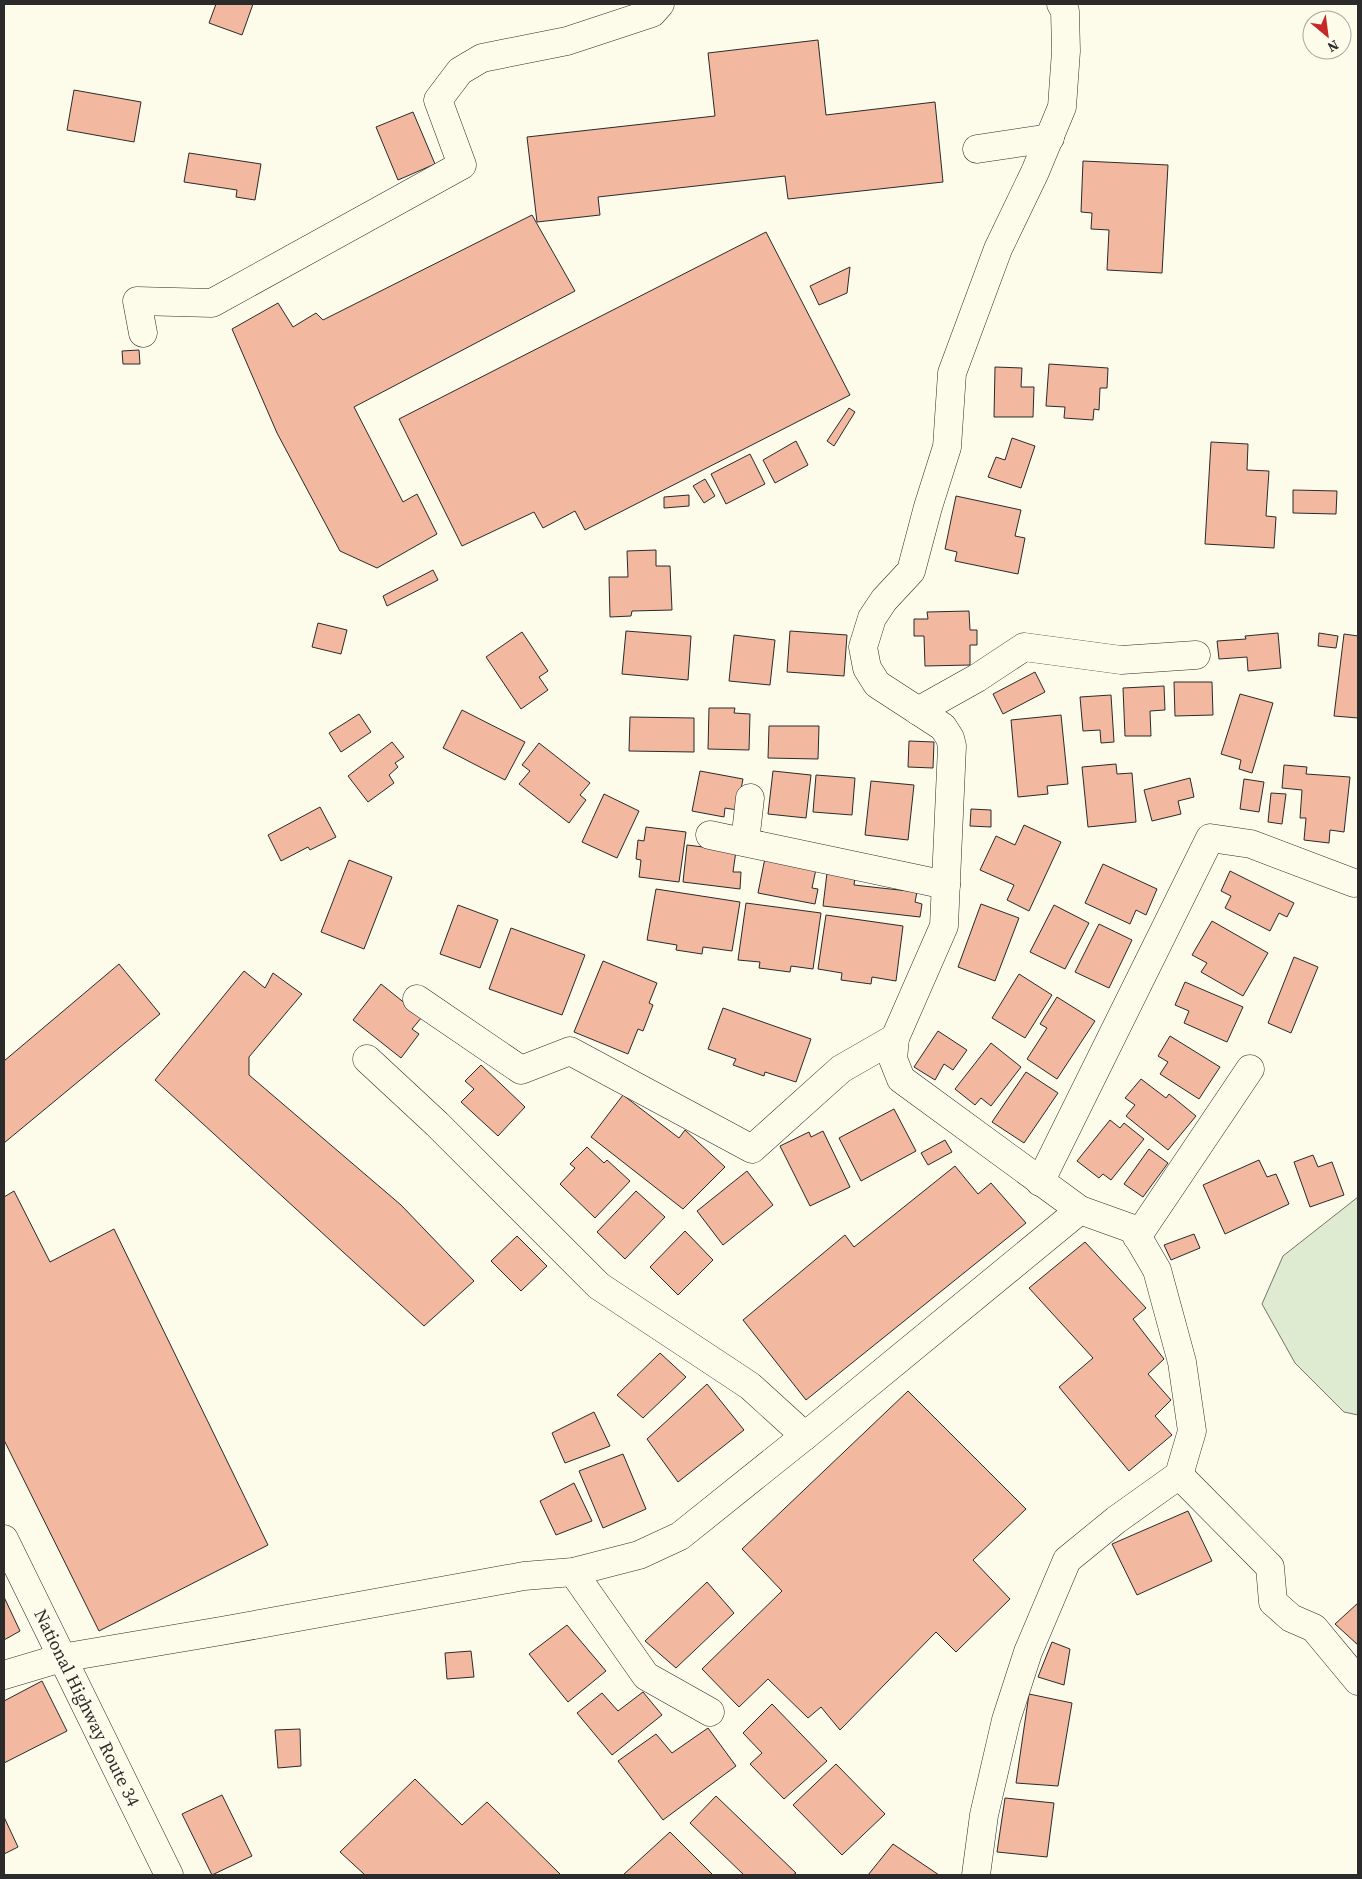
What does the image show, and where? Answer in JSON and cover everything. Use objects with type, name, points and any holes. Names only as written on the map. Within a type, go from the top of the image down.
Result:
[{"type":"main road","points":[[143,333],[137,301],[212,303],[462,165],[438,100],[460,71],[482,58],[567,41],[652,14],[660,4]]},
{"type":"main road","points":[[976,1875],[984,1815],[1006,1720],[1028,1652],[1067,1560],[1116,1520],[1179,1475],[1192,1431],[1182,1362],[1157,1270],[1133,1229],[1080,1210],[1040,1182],[901,1079],[893,1059],[895,1038],[944,926],[952,746],[950,738],[943,728],[877,684],[866,668],[863,647],[872,618],[884,600],[911,571],[928,507],[947,447],[952,373],[998,249],[1035,172],[1062,107],[1066,51],[1064,11],[1061,4]]},
{"type":"main road","points":[[977,150],[1050,138]]},
{"type":"main road","points":[[918,711],[977,678],[1024,647],[1121,660],[1196,655]]},
{"type":"main road","points":[[745,842],[750,798]]},
{"type":"main road","points":[[710,835],[946,885]]},
{"type":"main road","points":[[1040,1182],[1210,838],[1251,844],[1354,883]]},
{"type":"main road","points":[[417,999],[521,1070],[570,1051],[752,1149],[841,1069],[895,1038]]},
{"type":"main road","points":[[367,1059],[437,1124],[599,1286],[750,1386],[804,1436]]},
{"type":"main road","points":[[1138,1237],[1250,1069]]},
{"type":"main road","points":[[4,1675],[62,1658],[524,1576],[573,1572],[639,1555],[680,1536],[1080,1210]]},
{"type":"main road","points":[[1179,1475],[1270,1567],[1274,1602],[1290,1618],[1314,1628],[1358,1681]]},
{"type":"main road","name":"National Highway Route 34","points":[[4,1539],[169,1875]]},
{"type":"main road","points":[[573,1572],[646,1676],[710,1712]]},
{"type":"green space","points":[[1358,1197],[1358,1415],[1344,1412],[1295,1363],[1262,1304],[1283,1256]]},
{"type":"building","points":[[216,4],[253,4],[242,35],[209,23]]},
{"type":"building","points":[[818,40],[826,115],[935,102],[943,182],[788,199],[785,176],[598,197],[600,215],[537,222],[527,137],[715,116],[708,53]]},
{"type":"building","points":[[74,90],[141,102],[134,142],[67,130]]},
{"type":"building","points":[[413,112],[435,164],[398,180],[376,127]]},
{"type":"building","points":[[189,153],[261,164],[255,200],[236,197],[237,190],[184,182]]},
{"type":"building","points":[[1083,161],[1168,165],[1162,273],[1107,270],[1109,230],[1091,229],[1092,213],[1081,212]]},
{"type":"building","points":[[532,215],[575,291],[354,407],[403,502],[417,494],[437,534],[377,568],[340,551],[277,433],[232,329],[278,303],[293,327],[316,313],[323,320]]},
{"type":"building","points":[[766,232],[850,395],[585,530],[575,511],[543,528],[534,512],[462,546],[399,419]]},
{"type":"building","points":[[850,267],[847,293],[819,305],[810,286]]},
{"type":"building","points":[[139,350],[140,364],[123,364],[122,351]]},
{"type":"building","points":[[1049,364],[1108,368],[1107,388],[1100,388],[1099,410],[1094,409],[1093,420],[1064,418],[1065,407],[1046,406]]},
{"type":"building","points":[[995,367],[1022,368],[1021,387],[1034,387],[1033,417],[994,417]]},
{"type":"building","points":[[849,408],[855,412],[834,446],[827,441]]},
{"type":"building","points":[[1012,438],[1035,446],[1021,488],[988,477],[996,457],[1005,460]]},
{"type":"building","points":[[796,441],[808,465],[775,483],[763,460]]},
{"type":"building","points":[[1211,442],[1248,444],[1247,470],[1269,471],[1266,516],[1276,517],[1274,548],[1205,544]]},
{"type":"building","points":[[750,454],[765,484],[726,504],[711,474]]},
{"type":"building","points":[[705,479],[715,496],[704,503],[693,486]]},
{"type":"building","points":[[1293,490],[1337,491],[1336,514],[1293,513]]},
{"type":"building","points":[[689,495],[689,506],[664,508],[664,497]]},
{"type":"building","points":[[956,496],[1021,510],[1015,536],[1025,538],[1018,574],[955,561],[957,552],[945,549]]},
{"type":"building","points":[[656,550],[656,566],[670,566],[672,610],[632,611],[631,616],[610,617],[609,577],[628,577],[627,551]]},
{"type":"building","points":[[433,570],[438,580],[387,606],[383,596]]},
{"type":"building","points":[[969,611],[970,630],[977,630],[977,645],[970,645],[970,665],[925,666],[924,636],[914,636],[914,619],[928,619],[927,612]]},
{"type":"building","points":[[318,623],[347,630],[341,654],[312,647]]},
{"type":"building","points":[[626,631],[691,636],[688,680],[622,674]]},
{"type":"building","points":[[790,631],[847,635],[844,676],[787,672]]},
{"type":"building","points":[[522,632],[548,671],[539,677],[548,690],[521,709],[486,657]]},
{"type":"building","points":[[1278,633],[1281,668],[1248,671],[1247,657],[1219,659],[1217,641],[1246,639],[1245,636]]},
{"type":"building","points":[[1319,633],[1338,636],[1336,648],[1318,646]]},
{"type":"building","points":[[1344,634],[1358,636],[1358,718],[1334,716]]},
{"type":"building","points":[[734,635],[775,640],[770,685],[729,681]]},
{"type":"building","points":[[1035,672],[1045,692],[1003,714],[993,694]]},
{"type":"building","points":[[1174,682],[1212,682],[1213,715],[1175,716]]},
{"type":"building","points":[[1164,686],[1165,710],[1150,711],[1151,736],[1125,736],[1123,688]]},
{"type":"building","points":[[1240,694],[1273,703],[1252,773],[1239,769],[1241,760],[1221,754]]},
{"type":"building","points":[[1111,695],[1114,742],[1101,743],[1100,730],[1083,731],[1080,697]]},
{"type":"building","points":[[709,708],[735,708],[734,713],[750,714],[749,750],[708,749]]},
{"type":"building","points":[[462,710],[525,742],[505,780],[443,748]]},
{"type":"building","points":[[359,714],[371,732],[341,752],[329,733]]},
{"type":"building","points":[[1061,715],[1068,784],[1047,786],[1048,794],[1018,797],[1011,720]]},
{"type":"building","points":[[630,717],[694,718],[694,752],[629,751]]},
{"type":"building","points":[[769,726],[819,726],[818,759],[768,758]]},
{"type":"building","points":[[909,741],[934,742],[933,768],[908,767]]},
{"type":"building","points":[[392,742],[404,757],[395,763],[398,767],[389,775],[394,783],[368,802],[348,776]]},
{"type":"building","points":[[539,743],[590,783],[580,795],[586,800],[569,823],[519,784],[530,771],[522,765]]},
{"type":"building","points":[[1116,764],[1117,774],[1132,773],[1136,822],[1088,827],[1082,767]]},
{"type":"building","points":[[1284,765],[1307,767],[1306,774],[1350,777],[1344,832],[1330,830],[1329,843],[1304,840],[1306,818],[1300,818],[1302,790],[1282,788]]},
{"type":"building","points":[[700,771],[743,779],[737,810],[725,808],[724,817],[692,811]]},
{"type":"building","points":[[773,771],[811,775],[806,818],[768,814]]},
{"type":"building","points":[[816,775],[855,778],[852,815],[813,812]]},
{"type":"building","points":[[1190,778],[1194,797],[1178,801],[1181,814],[1152,821],[1144,790]]},
{"type":"building","points":[[1244,779],[1264,782],[1259,812],[1240,809]]},
{"type":"building","points":[[871,781],[914,785],[908,840],[865,835]]},
{"type":"building","points":[[1271,793],[1286,794],[1282,824],[1268,822]]},
{"type":"building","points":[[604,794],[639,811],[617,858],[582,842]]},
{"type":"building","points":[[320,807],[336,837],[310,850],[308,847],[281,861],[268,835]]},
{"type":"building","points":[[971,809],[991,810],[991,827],[970,826]]},
{"type":"building","points":[[1024,825],[1061,842],[1029,911],[1007,900],[1014,885],[980,870],[996,836],[1015,845]]},
{"type":"building","points":[[646,827],[686,832],[679,882],[639,877],[641,860],[636,859],[638,840],[644,841]]},
{"type":"building","points":[[687,845],[736,851],[733,872],[741,872],[740,889],[683,882]]},
{"type":"building","points":[[765,858],[816,869],[812,888],[818,889],[815,904],[758,893]]},
{"type":"building","points":[[349,860],[392,877],[364,949],[321,932]]},
{"type":"building","points":[[1103,864],[1157,889],[1146,915],[1136,910],[1130,924],[1085,903]]},
{"type":"building","points":[[1230,871],[1294,903],[1287,917],[1279,913],[1270,931],[1225,908],[1231,896],[1221,891]]},
{"type":"building","points":[[827,873],[855,877],[854,885],[917,892],[915,902],[922,904],[920,917],[823,906]]},
{"type":"building","points":[[656,889],[740,902],[732,951],[703,947],[702,954],[676,950],[677,945],[647,940]]},
{"type":"building","points":[[746,903],[821,913],[813,969],[791,966],[790,972],[759,968],[760,962],[738,960]]},
{"type":"building","points":[[981,904],[1019,918],[995,981],[958,967]]},
{"type":"building","points":[[458,905],[498,920],[480,968],[440,954]]},
{"type":"building","points":[[1054,905],[1089,923],[1065,969],[1030,952]]},
{"type":"building","points":[[826,915],[903,926],[896,981],[872,977],[871,984],[841,980],[842,973],[818,969]]},
{"type":"building","points":[[1212,921],[1268,953],[1243,996],[1201,972],[1207,963],[1192,955]]},
{"type":"building","points":[[1099,924],[1132,940],[1109,988],[1075,972]]},
{"type":"building","points":[[511,928],[585,955],[562,1015],[489,989]]},
{"type":"building","points":[[1294,957],[1318,967],[1291,1033],[1268,1023]]},
{"type":"building","points":[[603,961],[657,983],[649,1003],[653,1005],[643,1031],[638,1029],[628,1054],[574,1032]]},
{"type":"building","points":[[119,964],[160,1014],[4,1143],[4,1061]]},
{"type":"building","points":[[244,971],[265,988],[273,973],[302,994],[249,1057],[249,1075],[401,1205],[474,1281],[424,1326],[155,1080]]},
{"type":"building","points":[[1019,974],[1052,995],[1025,1038],[992,1018]]},
{"type":"building","points":[[1185,982],[1243,1007],[1227,1042],[1184,1023],[1189,1011],[1175,1005]]},
{"type":"building","points":[[381,984],[422,1017],[412,1029],[419,1034],[401,1058],[353,1020]]},
{"type":"building","points":[[1057,997],[1095,1021],[1057,1079],[1027,1059],[1047,1028],[1040,1024]]},
{"type":"building","points":[[723,1008],[811,1039],[796,1082],[765,1072],[764,1076],[733,1065],[736,1059],[708,1049]]},
{"type":"building","points":[[938,1031],[967,1050],[953,1070],[944,1064],[935,1080],[914,1067]]},
{"type":"building","points":[[1170,1036],[1220,1067],[1199,1099],[1160,1074],[1168,1062],[1158,1056]]},
{"type":"building","points":[[991,1043],[1021,1067],[991,1106],[981,1098],[975,1105],[955,1089]]},
{"type":"building","points":[[481,1065],[525,1107],[498,1136],[461,1102],[474,1089],[465,1081]]},
{"type":"building","points":[[1026,1072],[1058,1093],[1024,1143],[992,1122]]},
{"type":"building","points":[[1141,1079],[1166,1098],[1169,1094],[1196,1116],[1168,1150],[1126,1116],[1135,1105],[1125,1098]]},
{"type":"building","points":[[623,1095],[679,1138],[685,1130],[725,1167],[683,1209],[591,1137]]},
{"type":"building","points":[[894,1109],[916,1151],[861,1181],[839,1138]]},
{"type":"building","points":[[1110,1120],[1120,1128],[1124,1123],[1144,1139],[1111,1180],[1103,1174],[1099,1178],[1077,1161]]},
{"type":"building","points":[[823,1131],[850,1187],[810,1206],[780,1146],[809,1132],[811,1137]]},
{"type":"building","points":[[945,1140],[952,1152],[928,1165],[921,1153]]},
{"type":"building","points":[[587,1147],[604,1163],[607,1160],[630,1181],[595,1218],[560,1184],[575,1168],[570,1164]]},
{"type":"building","points":[[1149,1149],[1168,1163],[1143,1197],[1124,1184]]},
{"type":"building","points":[[1313,1155],[1318,1167],[1332,1162],[1344,1195],[1310,1207],[1294,1162]]},
{"type":"building","points":[[1259,1160],[1267,1177],[1276,1174],[1289,1204],[1225,1234],[1203,1185]]},
{"type":"building","points":[[955,1166],[978,1194],[991,1183],[1026,1223],[806,1400],[743,1320],[845,1235],[854,1247]]},
{"type":"building","points":[[747,1171],[773,1205],[723,1245],[697,1211]]},
{"type":"building","points":[[14,1191],[50,1262],[114,1229],[268,1545],[99,1631],[4,1440],[4,1197]]},
{"type":"building","points":[[636,1191],[665,1217],[625,1259],[597,1232]]},
{"type":"building","points":[[685,1231],[713,1260],[678,1295],[650,1267]]},
{"type":"building","points":[[1194,1234],[1200,1248],[1171,1260],[1164,1245]]},
{"type":"building","points":[[517,1236],[547,1266],[521,1291],[491,1261]]},
{"type":"building","points":[[1085,1242],[1146,1308],[1133,1319],[1164,1359],[1148,1374],[1171,1400],[1155,1416],[1172,1435],[1129,1471],[1059,1387],[1093,1358],[1029,1288]]},
{"type":"building","points":[[660,1353],[686,1377],[643,1418],[617,1395]]},
{"type":"building","points":[[707,1384],[744,1430],[678,1482],[647,1439]]},
{"type":"building","points":[[908,1391],[1026,1509],[973,1560],[1010,1599],[956,1652],[936,1632],[840,1730],[821,1707],[808,1718],[768,1679],[739,1707],[702,1669],[782,1591],[742,1549]]},
{"type":"building","points":[[594,1412],[610,1446],[565,1463],[552,1433]]},
{"type":"building","points":[[623,1454],[646,1509],[603,1528],[579,1471]]},
{"type":"building","points":[[574,1483],[592,1521],[556,1535],[540,1501]]},
{"type":"building","points":[[1188,1511],[1212,1561],[1137,1595],[1112,1544]]},
{"type":"building","points":[[707,1582],[734,1613],[676,1668],[645,1641]]},
{"type":"building","points":[[4,1597],[20,1631],[4,1640]]},
{"type":"building","points":[[1358,1603],[1358,1645],[1335,1624]]},
{"type":"building","points":[[567,1625],[606,1671],[568,1702],[529,1654]]},
{"type":"building","points":[[1052,1642],[1070,1649],[1064,1685],[1038,1677]]},
{"type":"building","points":[[471,1651],[474,1677],[447,1679],[445,1653]]},
{"type":"building","points":[[42,1681],[67,1731],[4,1763],[4,1701]]},
{"type":"building","points":[[643,1692],[662,1715],[612,1755],[577,1713],[602,1693],[618,1711]]},
{"type":"building","points":[[1029,1694],[1072,1703],[1058,1786],[1016,1783]]},
{"type":"building","points":[[772,1704],[827,1761],[784,1799],[750,1764],[762,1753],[743,1733]]},
{"type":"building","points":[[708,1728],[736,1766],[663,1820],[618,1761],[656,1734],[672,1753]]},
{"type":"building","points":[[300,1729],[301,1766],[278,1768],[275,1730]]},
{"type":"building","points":[[836,1764],[885,1814],[842,1855],[793,1805]]},
{"type":"building","points":[[415,1779],[462,1825],[487,1802],[561,1875],[365,1875],[340,1852]]},
{"type":"building","points":[[222,1795],[252,1856],[212,1875],[182,1814]]},
{"type":"building","points":[[716,1796],[796,1873],[793,1875],[744,1875],[690,1823]]},
{"type":"building","points":[[1005,1798],[1054,1803],[1047,1857],[997,1852]]},
{"type":"building","points":[[4,1817],[18,1847],[4,1854]]},
{"type":"building","points":[[670,1832],[713,1875],[623,1875]]},
{"type":"building","points":[[893,1844],[939,1875],[868,1875]]}]
